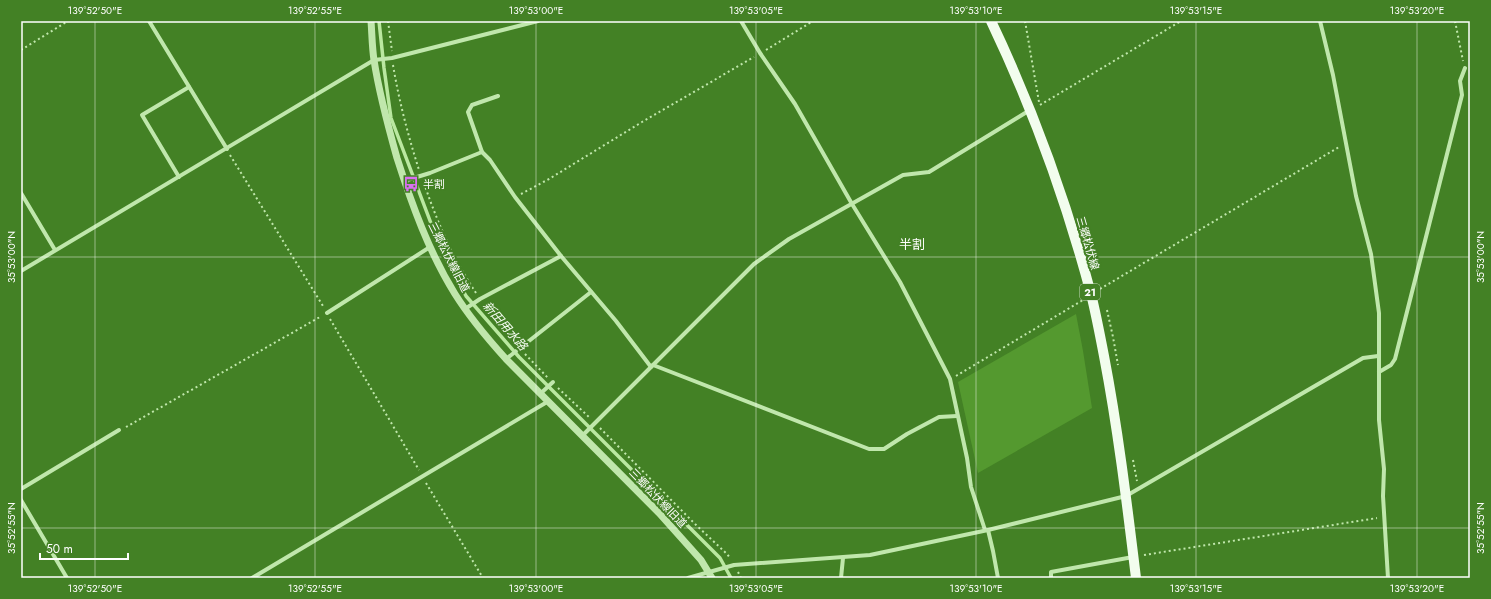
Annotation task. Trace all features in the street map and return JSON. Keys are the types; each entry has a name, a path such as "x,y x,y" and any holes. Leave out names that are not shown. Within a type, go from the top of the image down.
{"main road":[{"name":"三郷松伏線","path":"991,21 1030,110 1060,189 1091,295 1111,395 1136,578"}],"street":[{"path":"149,21 226,149"},
{"name":"三郷松伏線旧道","path":"371,21 384,111 407,180 419,223 445,277 468,307 483,333 542,392 547,402 585,434 713,573"},
{"path":"21,271 377,60 392,58 538,21"},
{"path":"741,21 760,53 795,104 852,204 900,282 950,380 967,458 971,487 993,551 998,578"},
{"path":"1320,21 1356,196 1370,254 1379,313 1379,420 1384,469 1384,517 1388,578"},
{"path":"1379,372 1391,365 1395,359 1462,95 1460,81 1465,68"},
{"path":"179,177 142,115 189,87"},
{"path":"498,96 472,105 468,112 482,152 490,160 515,197 561,256 652,366 869,449 884,449 907,434 939,417 957,416"},
{"path":"585,434 754,264 789,239 903,175 930,172 1030,110"},
{"path":"407,180 482,152"},
{"path":"21,193 55,250"},
{"path":"327,313 430,247"},
{"path":"468,307 480,299 561,256"},
{"path":"508,357 591,292"},
{"path":"688,578 713,573 734,565 870,555 986,530 1126,496 1363,358 1378,356"},
{"path":"542,392 553,382"},
{"path":"252,578 547,402"},
{"path":"21,489 119,430"},
{"path":"21,500 67,578"},
{"path":"1051,578 1051,572 1133,556"},
{"path":"841,578 843,558"}],"path":[{"path":"21,50 68,21"},
{"path":"388,21 392,58 399,99 408,136 435,216 461,270 498,325 519,348 596,423 695,524 727,554 741,578"},
{"path":"515,197 549,179 813,21"},
{"path":"1025,21 1040,105"},
{"path":"1030,110 1182,21"},
{"path":"1454,21 1465,68"},
{"path":"950,380 1346,143"},
{"path":"119,430 327,313"},
{"path":"423,477 483,578"},
{"path":"1133,556 1384,517"}],"green space":[{"path":"1076,314 1092,408 978,473 958,382"}],"waterway":[{"name":"新田用水路","path":"379,21 391,118 440,247 466,296 519,357 720,558 731,578"}],"place":[{"name":"半割","path":"411,184"}],"district":[{"name":"半割","path":"912,244"}]}
